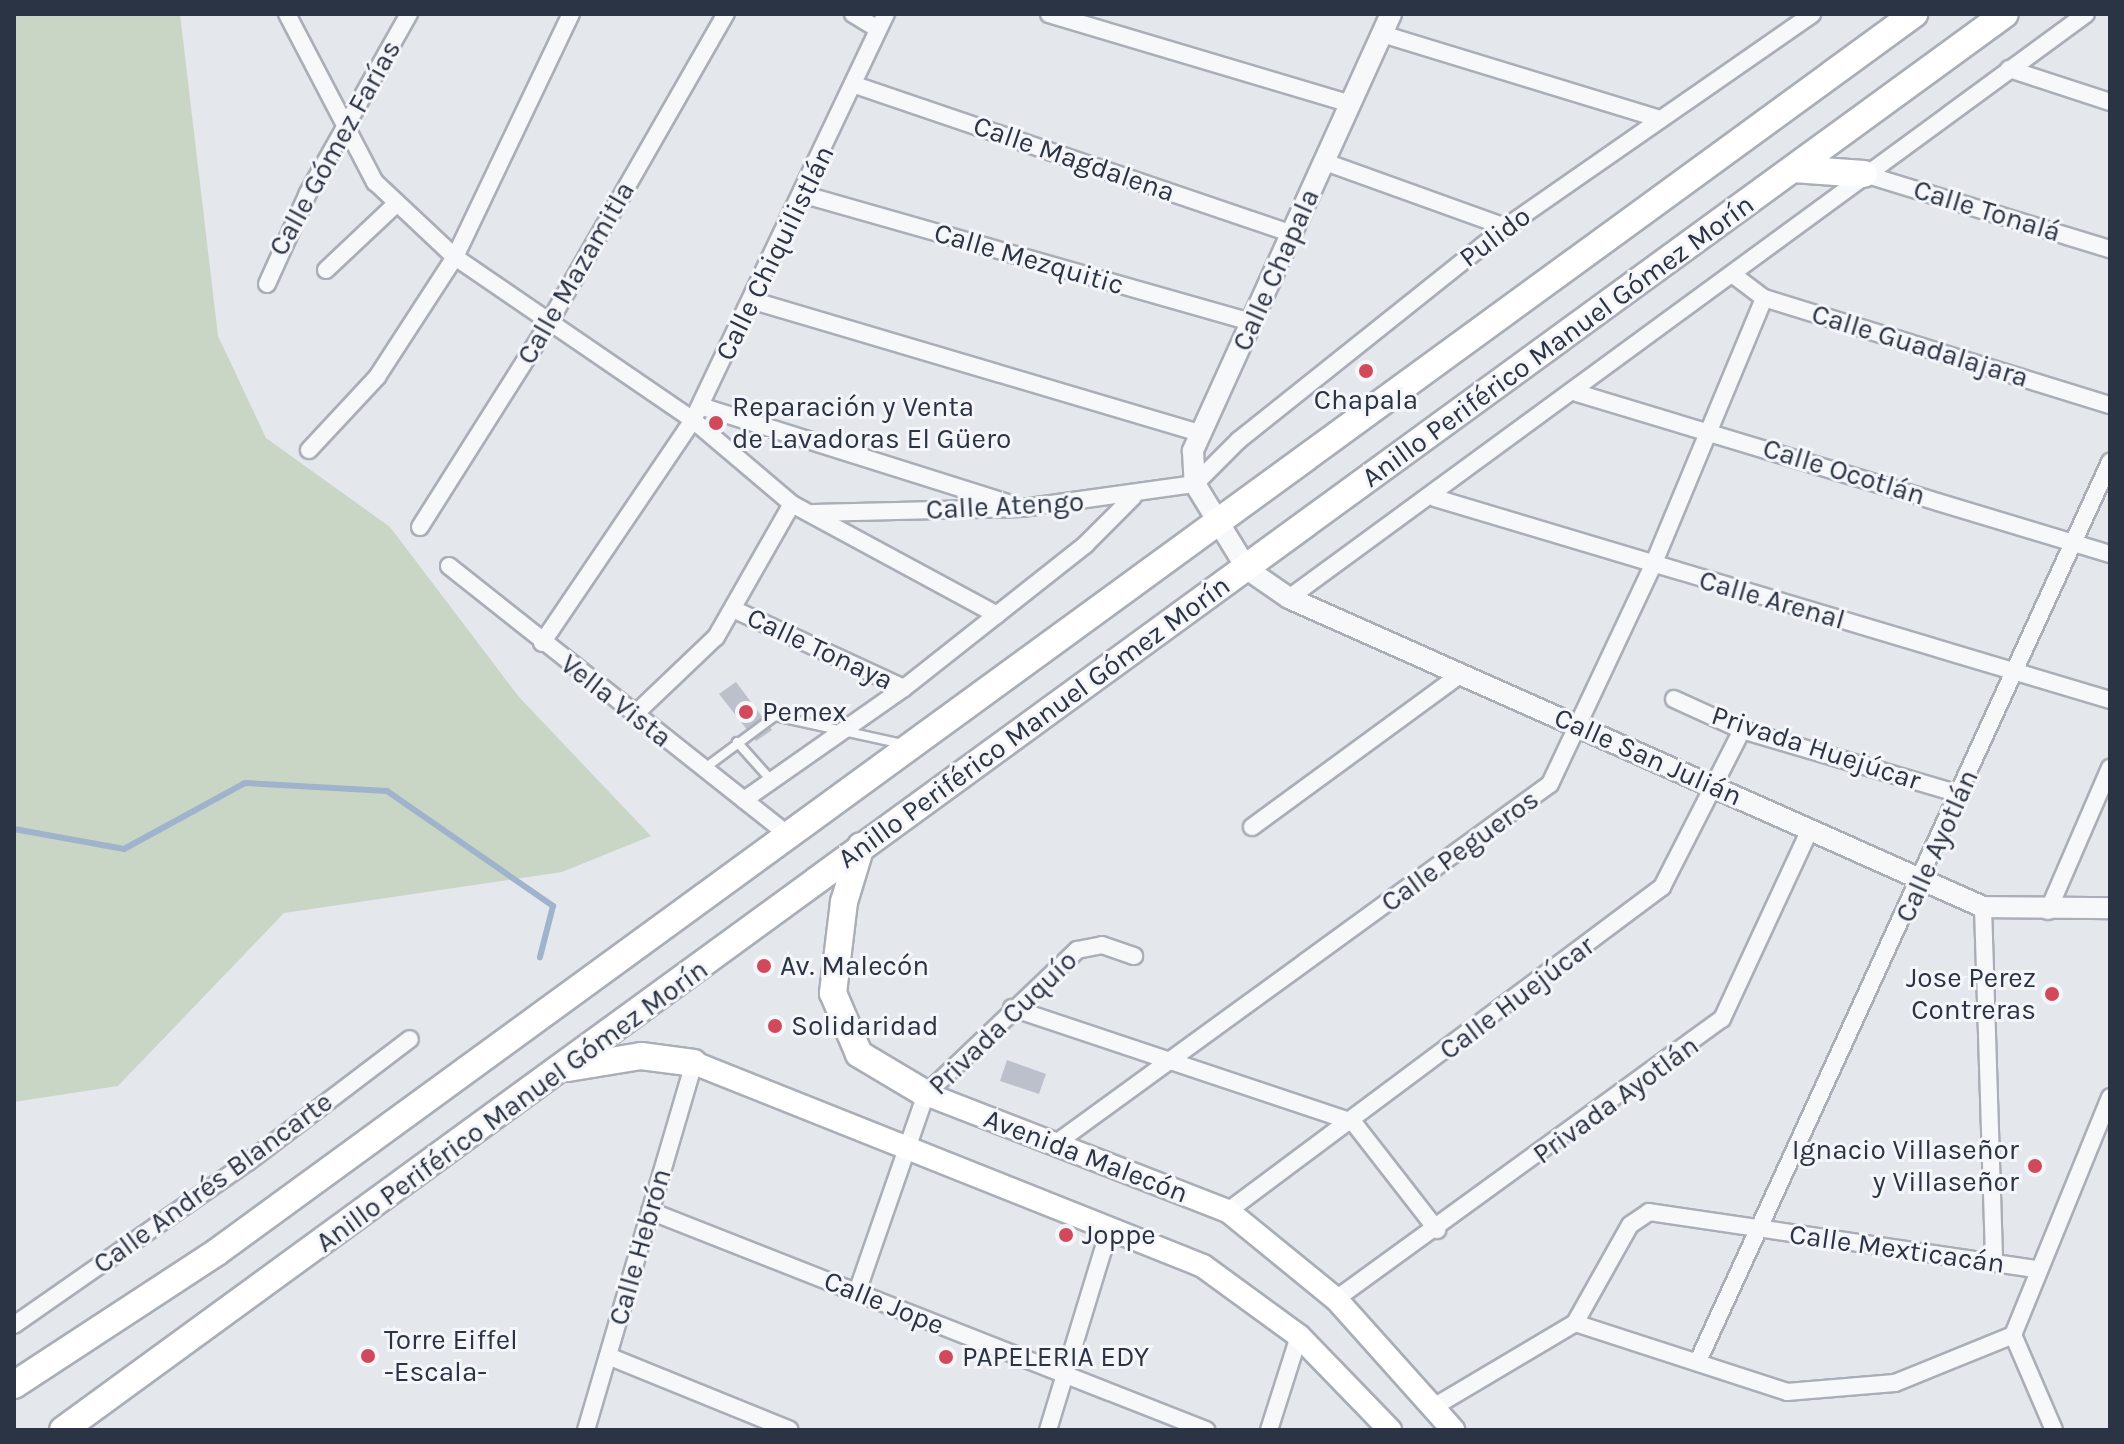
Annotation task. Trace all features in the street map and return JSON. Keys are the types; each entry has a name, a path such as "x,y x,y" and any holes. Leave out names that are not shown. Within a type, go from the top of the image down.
{"highway":[{"name":"Anillo Periférico Manuel Gómez Morín","path":"14,1385 217,1252 785,832 1219,526 1914,14"},
{"name":"Anillo Periférico Manuel Gómez Morín","path":"63,1430 565,1068 861,846 1247,569 2005,14"},
{"path":"1793,169 1864,174"},
{"name":"Avenida Malecón","path":"861,846 844,902 833,993 859,1054 926,1094"},
{"path":"565,1068 641,1056 694,1063"}],"main road":[{"path":"694,1063 903,1150 1203,1266 1299,1336 1390,1430"},
{"name":"Avenida Malecón","path":"926,1094 1228,1211 1336,1299 1453,1430"}],"street":[{"path":"287,14 348,133 396,204 455,257 547,326 697,413 792,504 997,615"},
{"name":"Calle Gómez Farías","path":"267,284 308,193 348,133 409,14"},
{"path":"309,450 377,377 455,257 571,14"},
{"name":"Calle Mazamitla","path":"420,527 547,326 726,14"},
{"path":"853,14 882,22"},
{"path":"1049,14 1351,104"},
{"name":"Calle Chapala","path":"1195,484 1200,433 1254,323 1391,14"},
{"path":"1289,598 1435,498 1736,277 1864,174 2086,14"},
{"name":"Pulido","path":"1195,484 1239,440 1506,227 1806,15"},
{"name":"Calle Chiquilistlán","path":"542,643 697,413 805,195 882,22"},
{"path":"1382,34 1660,119"},
{"path":"2009,69 2110,102"},
{"name":"Calle Magdalena","path":"855,85 1293,234"},
{"path":"1325,162 1506,227"},
{"name":"Calle Tonalá","path":"1864,174 2110,249"},
{"name":"Calle Mezquitic","path":"805,195 1254,323"},
{"path":"326,270 396,204"},
{"name":"Calle Guadalajara","path":"1736,277 1764,298 2110,405"},
{"name":"Calle Pegueros","path":"1055,1144 1536,798 1562,767 1653,565 1764,298"},
{"path":"754,301 1200,433"},
{"name":"Calle Ocotlán","path":"1577,393 1708,430 2110,554"},
{"path":"697,413 1022,508"},
{"name":"Calle Ayotlán","path":"1699,1359 1922,879 2110,462"},
{"path":"1195,484 1219,526"},
{"name":"Calle Atengo","path":"813,513 1022,508 1133,497 1195,484"},
{"path":"744,800 840,729 904,688 997,615 1133,497"},
{"name":"Calle Arenal","path":"1435,498 2110,700"},
{"path":"634,715 735,610 792,504"},
{"name":"Calle San Julián","path":"1219,526 1247,569 1289,598 1983,907 2048,911 2110,908"},
{"name":"Vella Vista","path":"449,566 542,643 785,832"},
{"name":"Calle Tonaya","path":"735,610 904,688"},
{"path":"1252,827 1461,674"},
{"name":"Privada Huejúcar","path":"1674,699 1742,730 1960,794"},
{"name":"Calle Huejúcar","path":"1228,1211 1353,1122 1662,887 1717,787 1742,730"},
{"path":"2048,911 2110,768"},
{"name":"Privada Ayotlán","path":"1336,1299 1437,1230 1722,1019 1810,829"},
{"path":"1983,907 1994,1261"},
{"name":"Privada Cuquío","path":"857,1292 903,1150 926,1094 1012,1008 1089,944 1134,956"},
{"path":"1012,1008 1353,1122 1437,1230"},
{"name":"Calle Andrés Blancarte","path":"14,1325 248,1162 410,1039"},
{"name":"Calle Hebrón","path":"586,1430 694,1063"},
{"path":"2054,1430 2013,1335 2036,1269 2110,1097"},
{"name":"Calle Jope","path":"650,1211 1206,1430"},
{"name":"Calle Mexticacán","path":"1575,1323 1638,1215 2036,1269"},
{"path":"1048,1430 1109,1230"},
{"path":"1432,1408 1575,1323 1699,1359 1761,1387 1833,1391 1895,1383 2013,1335"},
{"path":"1269,1430 1299,1336"},
{"path":"608,1356 790,1430"}],"lane":[{"path":"704,769 775,716 909,745"},
{"path":"737,742 772,781"}],"green space":[{"path":"14,14 180,14 218,336 266,438 390,527 519,697 651,836 562,872 284,913 118,1086 14,1102"}],"building":[{"name":"Pemex","path":"736,682 772,730 756,741 719,694"},
{"path":"1007,1060 1046,1074 1039,1094 1000,1081"}],"waterway":[{"path":"14,829 124,849 245,783 387,791 553,906 540,957"}],"place":[{"name":"Chapala","path":"1366,371"},
{"name":"Reparación y Venta de Lavadoras El Güero","path":"716,423"},
{"name":"Pemex","path":"746,712"},
{"name":"Av. Malecón","path":"764,966"},
{"name":"Jose Perez Contreras","path":"2052,994"},
{"name":"Solidaridad","path":"775,1026"},
{"name":"Ignacio Villaseñor y Villaseñor","path":"2035,1166"},
{"name":"Joppe","path":"1066,1235"},
{"name":"Torre Eiffel -Escala-","path":"368,1356"},
{"name":"PAPELERIA EDY","path":"946,1357"}]}
